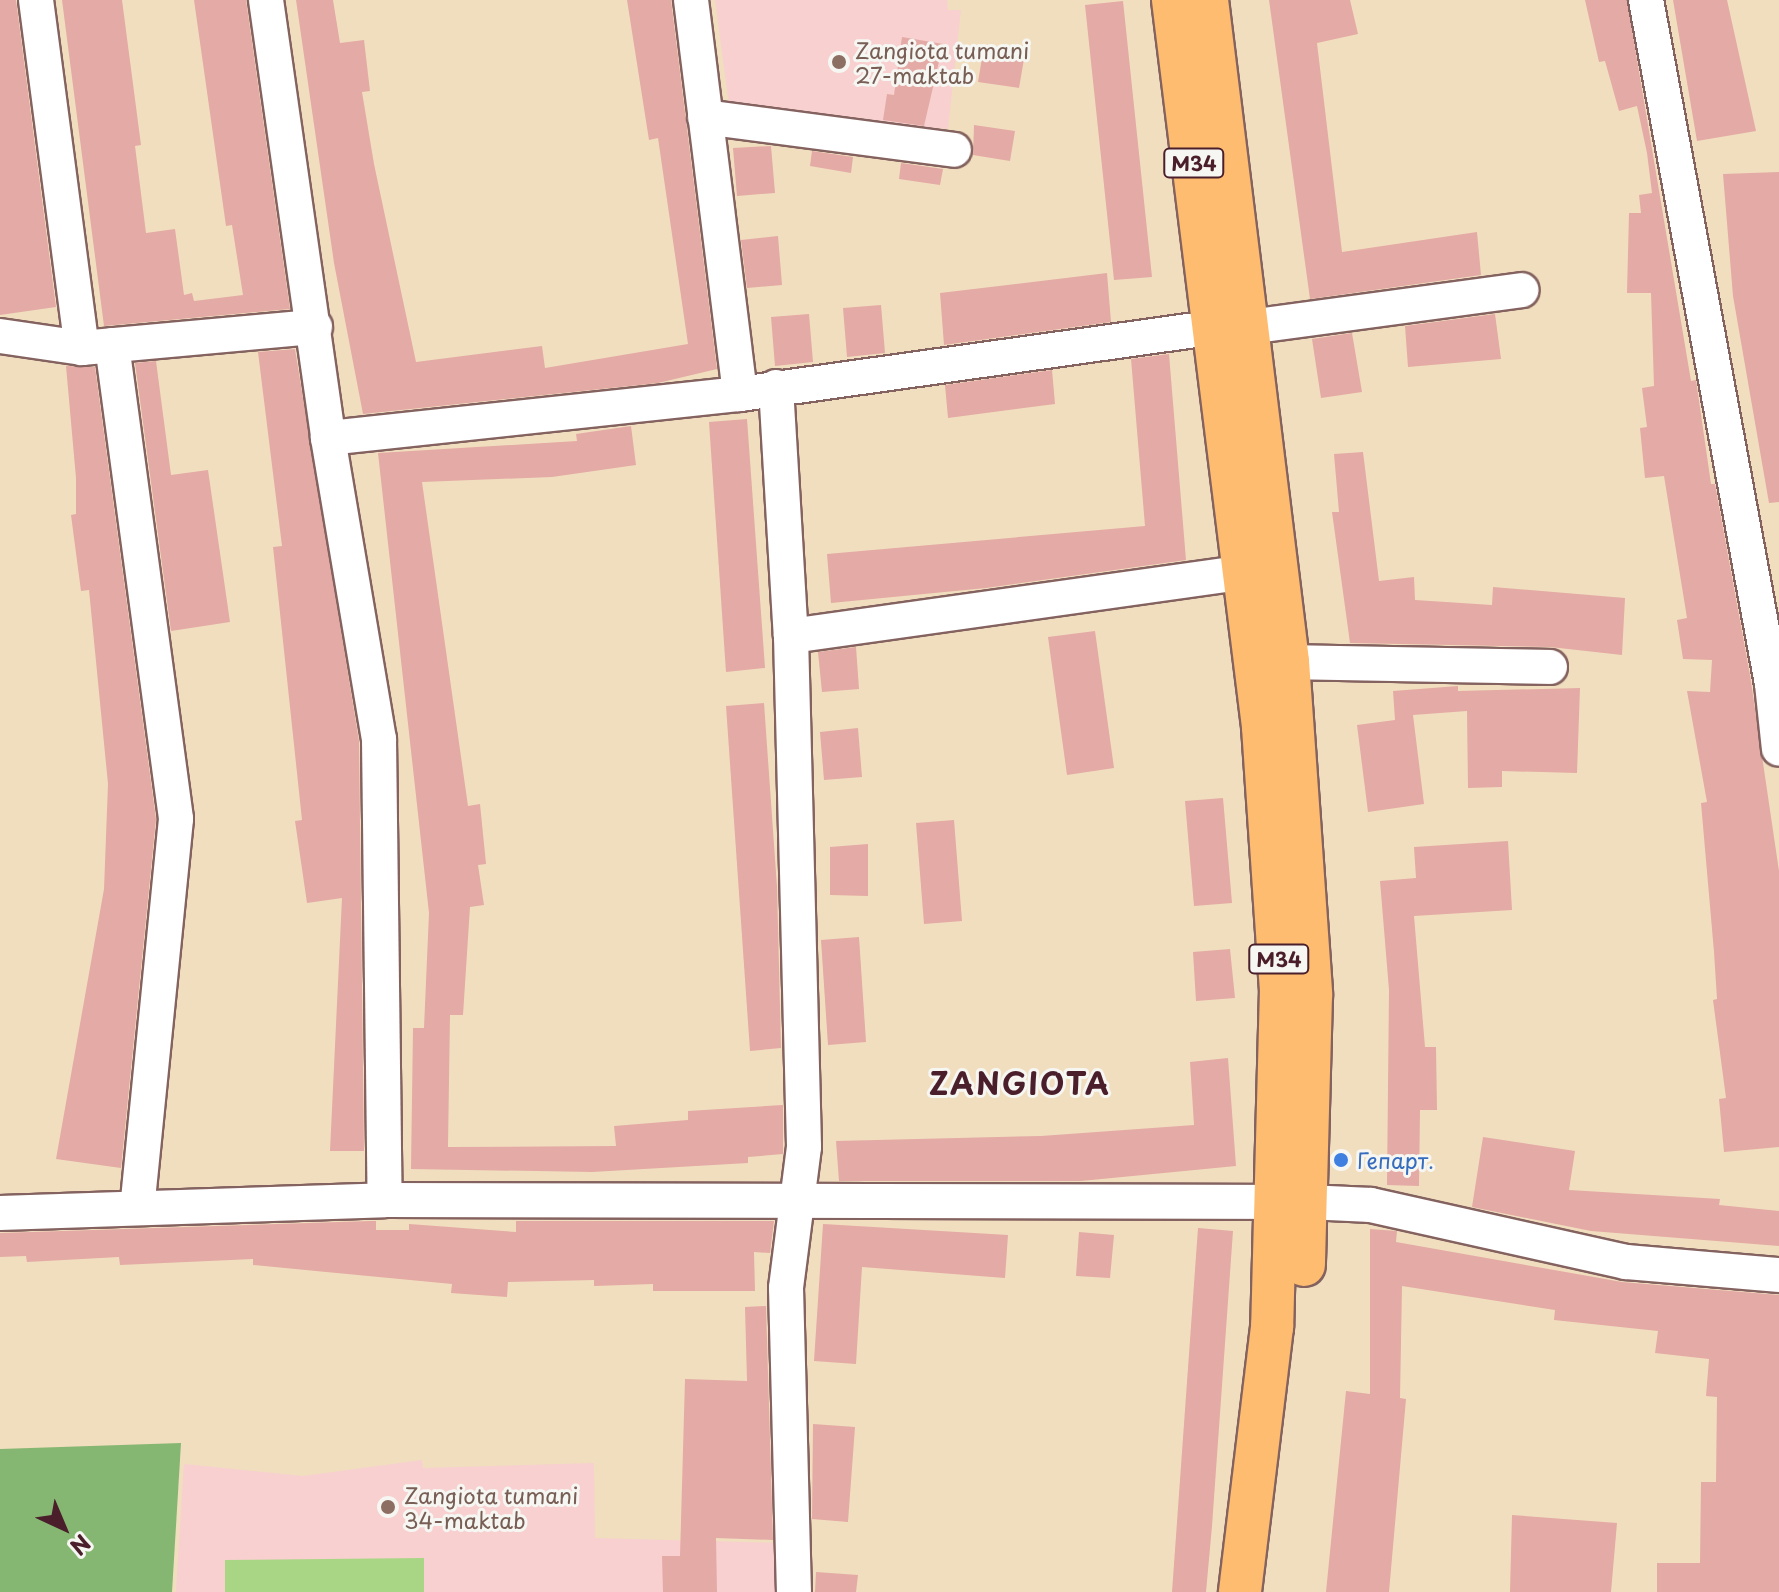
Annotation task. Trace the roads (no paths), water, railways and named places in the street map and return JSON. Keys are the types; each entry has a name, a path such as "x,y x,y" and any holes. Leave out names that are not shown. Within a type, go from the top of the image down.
{"main road":[{"name":"M34","path":"1173,0 1288,662 1311,995 1292,1202 1272,1327 1240,1592"},
{"name":"M34","path":"1207,0 1232,327 1245,572 1277,916 1301,1322 1268,1592"}],"street":[{"path":"36,0 176,819 137,1208"},
{"path":"266,0 315,327 328,438 379,739 385,1200"},
{"path":"691,0 740,394"},
{"path":"1646,0 1775,683 1779,749"},
{"path":"705,117 954,150"},
{"path":"328,438 740,394 1521,290"},
{"path":"0,336 97,347 315,327"},
{"path":"776,387 791,636 804,1147 786,1288 794,1592"},
{"path":"791,636 1245,572"},
{"path":"1288,662 1550,667"},
{"path":"0,1213 385,1200 800,1197 1292,1202 1371,1205 1626,1262 1779,1275"}],"place":[{"name":"Zangiota tumani 27-maktab","path":"839,62"},
{"name":"Гепарт.","path":"1341,1160"},
{"name":"Zangiota tumani 34-maktab","path":"388,1507"}],"district":[{"name":"ZANGIOTA","path":"1020,1083"}]}
